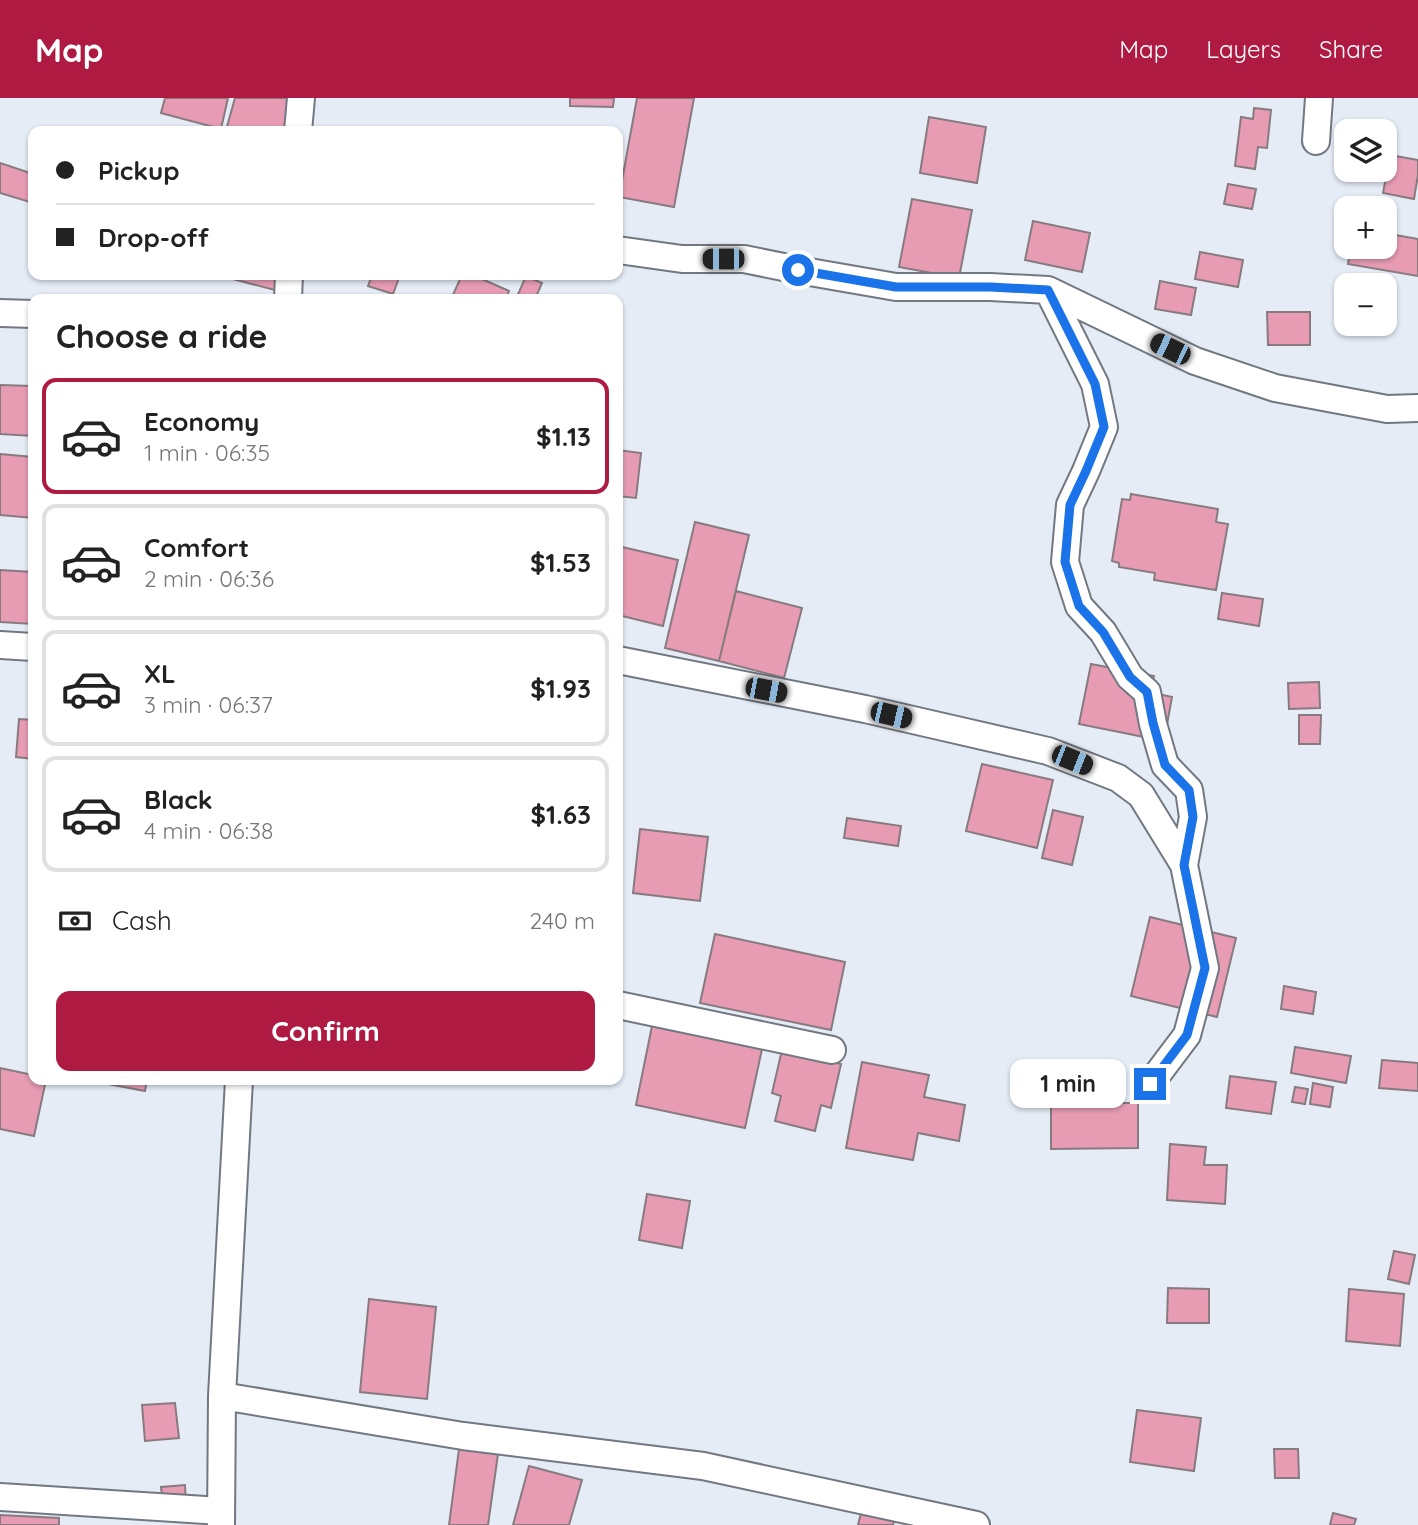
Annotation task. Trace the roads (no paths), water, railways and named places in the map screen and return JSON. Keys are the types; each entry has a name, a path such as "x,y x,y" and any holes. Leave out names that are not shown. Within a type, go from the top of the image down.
{"street":[{"path":"298,126 300,98"},
{"path":"1316,141 1319,98"},
{"path":"623,251 682,259 744,259 896,287 1048,290 1195,361 1275,388 1387,409 1418,408"},
{"path":"1048,290 1095,384 1104,427 1070,505 1065,562 1079,606 1103,632 1130,677 1147,692 1165,765 1189,790 1193,817 1184,865"},
{"path":"0,313 28,314"},
{"path":"0,645 28,647"},
{"path":"623,661 865,709 1048,751 1118,778 1141,795 1184,865 1205,968 1187,1035 1150,1084"},
{"path":"623,1005 832,1051"},
{"path":"0,1497 221,1518 222,1396 239,1085"},
{"path":"222,1396 463,1436 703,1465 976,1525"}]}
